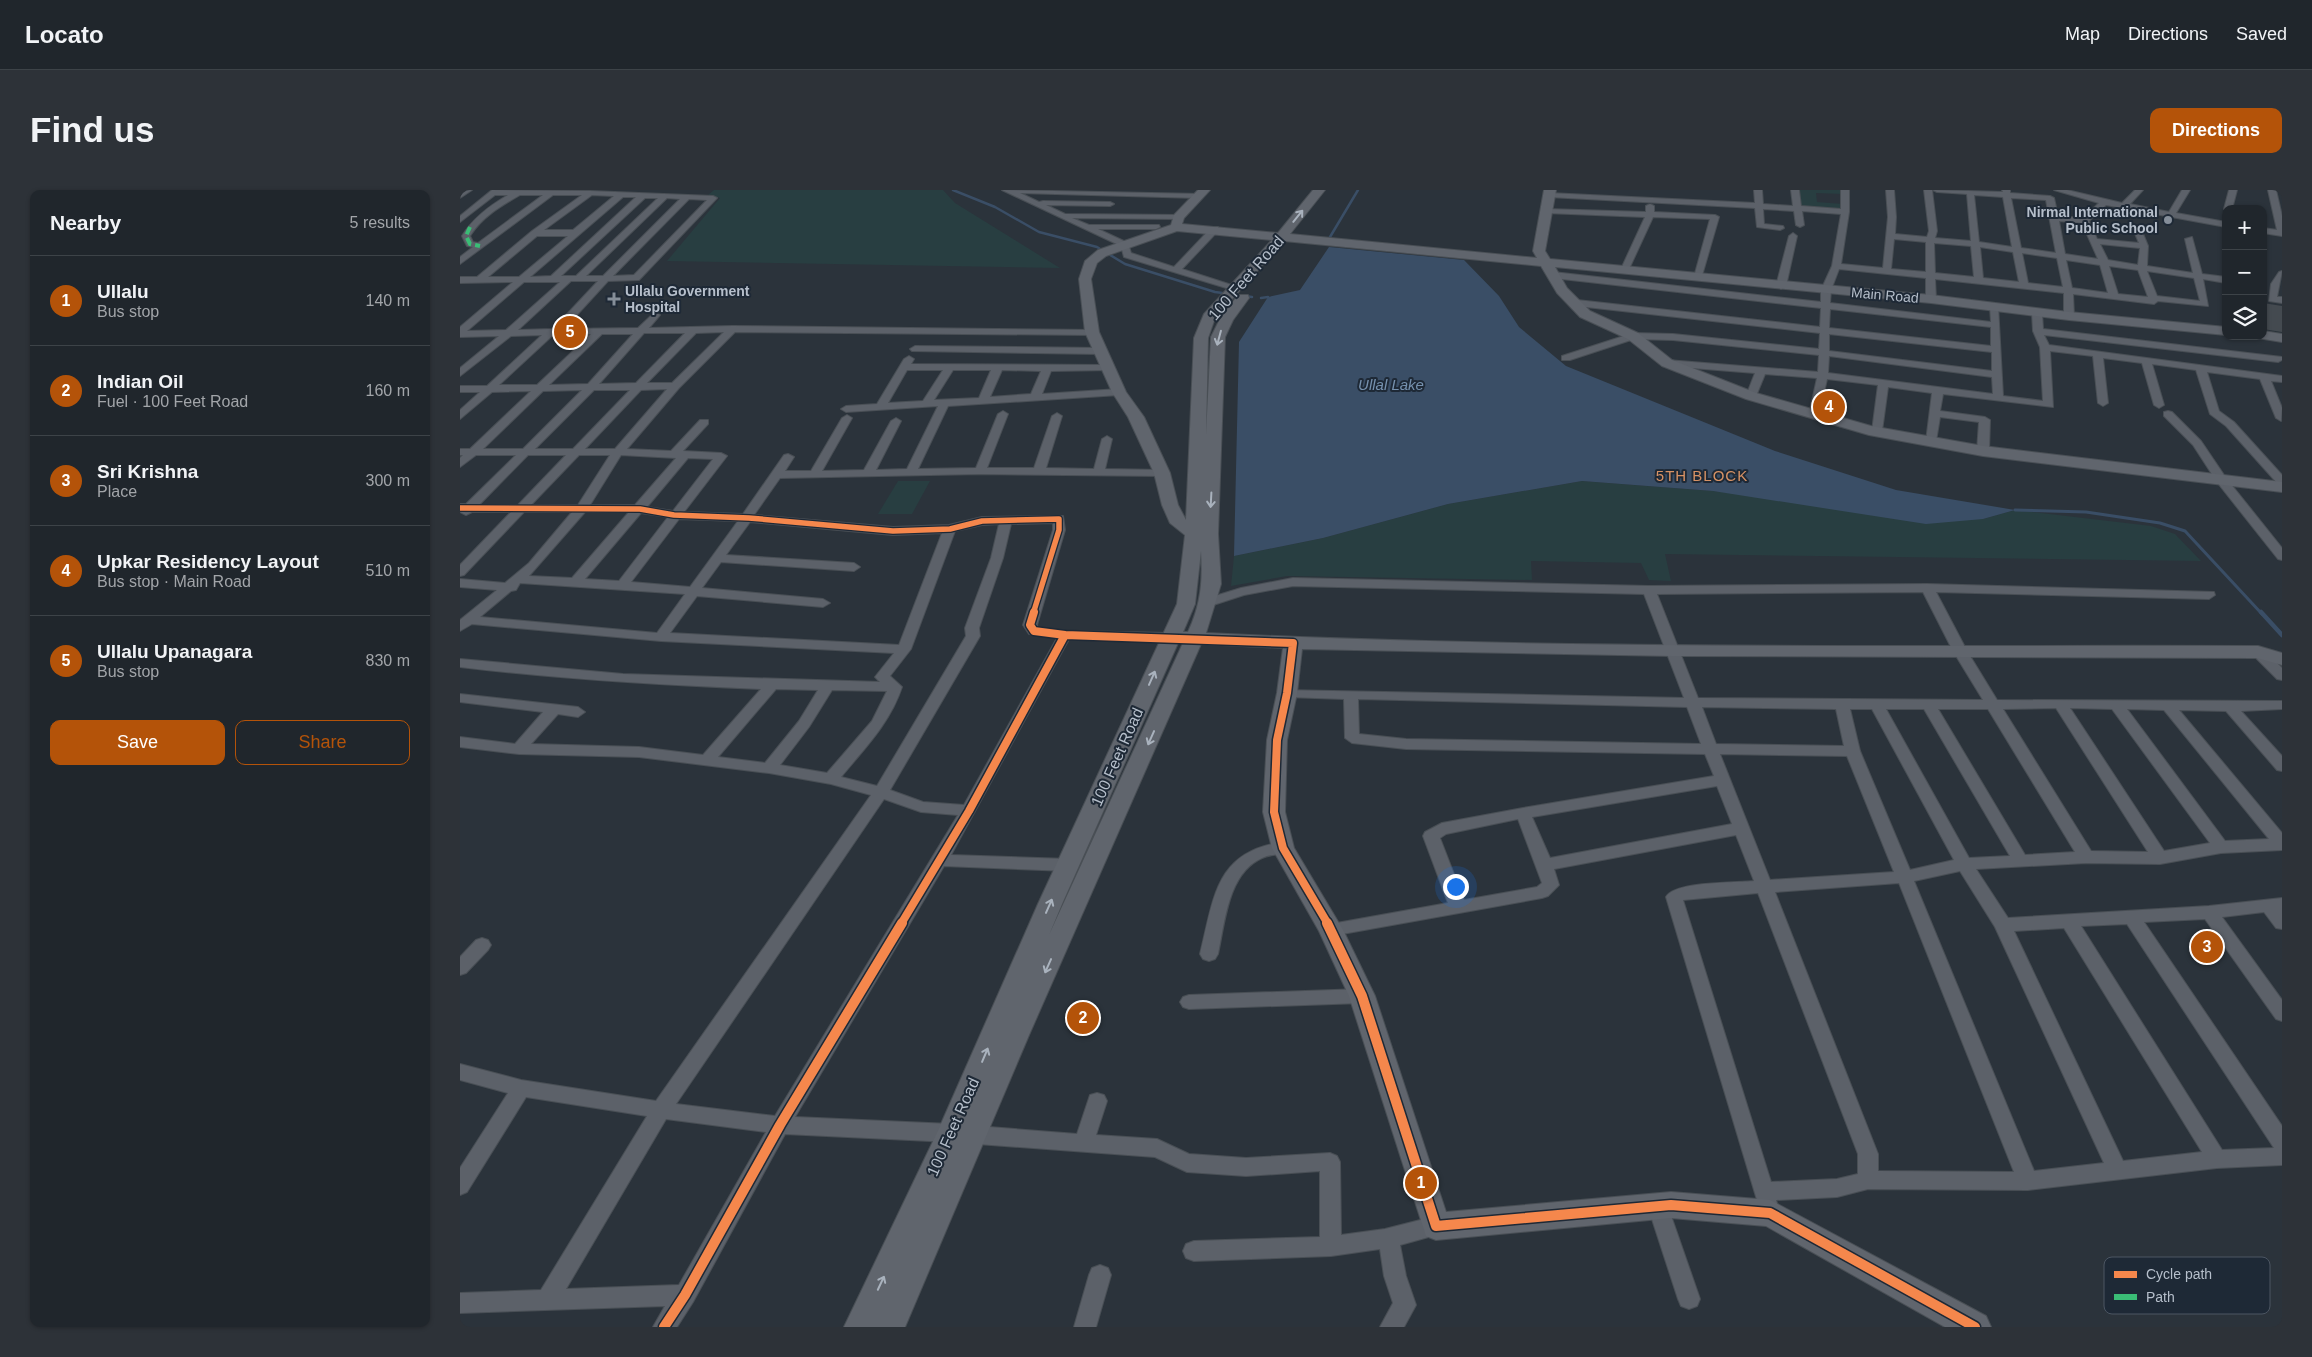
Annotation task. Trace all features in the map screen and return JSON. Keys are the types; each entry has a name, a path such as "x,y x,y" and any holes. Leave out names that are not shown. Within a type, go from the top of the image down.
{"street":[{"path":"460,196 468,190"},
{"name":"100 Feet Road","path":"1288,236 1319,190"},
{"name":"100 Feet Road","path":"860,1327 961,1135 1183,638 1186,604 1201,533 1218,337 1238,293 1332,190"},
{"path":"1679,190 1680,201"},
{"path":"1758,190 1760,225 1765,228 1780,228"},
{"path":"1795,190 1800,225"},
{"path":"1814,415 1823,375 1827,307 1826,290 1836,266 1845,212 1845,190"},
{"path":"1887,270 1890,236 1890,190"},
{"path":"1928,190 1933,231 1930,239 1931,299"},
{"path":"1937,190 2007,193 2050,198 2068,291 2069,316"},
{"path":"2058,190 2104,202 2222,223"},
{"path":"2084,197 2091,190"},
{"path":"2124,206 2139,190"},
{"path":"2171,215 2186,190"},
{"path":"2229,205 2234,190"},
{"path":"2267,231 2282,233 2272,190"},
{"path":"460,220 495,191 590,192 687,197 701,194 713,198 671,237 636,278 460,280"},
{"path":"1007,191 1126,245"},
{"path":"1007,191 1187,207"},
{"path":"1970,191 1979,281"},
{"path":"480,246 470,244 466,236 470,228 495,207 519,192"},
{"path":"460,261 552,192"},
{"path":"460,290 590,192"},
{"path":"1845,212 1718,200 1651,200 1641,194 1550,192 1538,251 1562,290 1577,303 1585,314 1614,329 1633,336 1667,363 1751,396 1877,431 1983,451 2282,488"},
{"path":"2007,193 2024,285"},
{"path":"460,333 620,194"},
{"path":"553,279 643,195"},
{"path":"460,373 510,333 622,237 665,196"},
{"path":"460,416 554,332 687,197"},
{"path":"1625,270 1650,214 1651,200"},
{"path":"2085,221 2104,202"},
{"path":"1034,203 1121,205"},
{"path":"1062,215 1187,207"},
{"path":"1088,227 1187,207"},
{"path":"1187,207 1126,245 1102,253 1091,261 1085,279 1092,332 1107,368 1119,392 1136,417 1162,473 1170,504 1179,523 1201,533"},
{"name":"Main Road","path":"1187,207 1215,229 1545,260 1781,286 1931,299 2037,313 2222,331"},
{"path":"2137,217 2143,209"},
{"path":"1546,211 1715,217 1698,277"},
{"path":"2053,218 2085,221"},
{"path":"2085,221 2104,262 2114,297"},
{"path":"2210,222 2209,226 2222,234"},
{"path":"1175,271 1215,229"},
{"path":"1836,266 2024,285 2154,301 2142,269 2144,246 2138,231"},
{"path":"535,233 599,237 657,237"},
{"path":"1781,286 1792,236"},
{"path":"1890,236 1976,244 2222,279"},
{"path":"2152,298 2205,304 2189,239"},
{"path":"2094,241 2144,246"},
{"path":"1126,245 1127,255 1238,293"},
{"path":"2282,274 2272,299 2282,300"},
{"path":"1553,275 1996,325"},
{"path":"1577,303 1997,350"},
{"path":"1995,307 1998,398"},
{"path":"1667,363 1823,375 2049,405 2045,347 2038,331 2037,313"},
{"path":"460,518 465,508 591,387 656,316"},
{"path":"460,333 732,329 1092,332"},
{"path":"464,623 533,566 582,508 618,452 675,386 732,329"},
{"path":"460,572 524,508 636,386 693,330"},
{"path":"460,464 600,331"},
{"path":"2038,331 2278,359"},
{"path":"881,406 926,332"},
{"path":"1566,358 1633,336 1673,337 1825,353 1998,375"},
{"path":"2267,336 2282,338"},
{"path":"2045,347 2282,379"},
{"path":"915,349 1100,351"},
{"path":"2098,354 2103,403"},
{"path":"2146,360 2159,405"},
{"path":"904,367 1107,368"},
{"path":"927,403 950,367"},
{"path":"984,400 998,367"},
{"path":"1035,397 1047,368"},
{"path":"1751,396 1762,369"},
{"path":"2201,369 2214,412 2230,424 2282,482"},
{"path":"2264,377 2281,418"},
{"path":"1877,431 1883,383"},
{"path":"460,389 675,386"},
{"path":"1931,441 1938,389"},
{"path":"815,473 847,413 881,406 1119,392"},
{"path":"910,472 945,402"},
{"path":"1935,413 1985,420 1983,451"},
{"path":"980,470 1003,414"},
{"path":"2168,414 2197,443 2221,480 2282,556"},
{"path":"1039,471 1057,416"},
{"path":"869,472 896,421"},
{"path":"576,582 640,509 704,422"},
{"path":"1098,472 1108,438"},
{"path":"460,452 618,452 721,456 622,585"},
{"path":"661,636 717,558 749,518 788,457"},
{"path":"777,475 980,470 1162,473"},
{"path":"465,508 640,509 674,515 749,518 893,531 950,529 964,524 1059,518 1059,530 1030,625 1034,631 1065,635 1673,650 2258,652 2282,659"},
{"path":"548,1299 661,1110 881,792 973,636 972,628 997,558 1006,520"},
{"path":"895,687 882,677 904,649 950,529"},
{"name":"100 Feet Road","path":"888,1327 961,1135 1068,865 1183,638 1207,603 1212,584 1201,533"},
{"path":"717,558 854,567"},
{"path":"460,583 576,582 823,603"},
{"path":"1207,603 1241,592 1293,582 1650,590 1927,588 2209,596"},
{"path":"1927,588 1960,651 2086,857"},
{"path":"1650,590 1868,1154 1868,1180"},
{"path":"464,623 904,649"},
{"path":"664,1327 685,1295 780,1125 969,811 1065,635"},
{"path":"1293,642 1287,693 1276,740 1274,812 1284,848 1331,930 1362,996 1436,1226"},
{"path":"2258,652 2282,676"},
{"path":"460,663 528,672 717,684 895,687"},
{"path":"707,760 772,684"},
{"path":"769,768 804,724 828,686"},
{"path":"831,779 886,711 895,687"},
{"path":"1287,693 1842,706 2060,704 2231,708 2282,705"},
{"path":"1351,694 1352,738 1406,744 1853,751"},
{"path":"460,698 578,712"},
{"path":"2060,704 2160,858"},
{"path":"1842,706 1853,751 2028,1181"},
{"path":"1877,706 1964,864 2003,925 2118,1172"},
{"path":"1929,706 2021,861"},
{"path":"2117,706 2222,847"},
{"path":"2168,706 2282,844"},
{"path":"2231,708 2282,766"},
{"path":"519,749 554,709"},
{"path":"460,742 519,749 639,752 769,768 831,779 881,792 920,807 969,811"},
{"path":"1458,907 1431,836 1442,829 1523,813 1723,780"},
{"path":"1331,930 1542,892 1551,885 1545,865 1523,813"},
{"path":"1545,865 1742,828"},
{"path":"1975,1327 1767,1202 1674,897 1685,892 1905,876 1964,864 2086,857 2160,858 2222,847 2282,844"},
{"path":"1208,954 1227,883 1240,866 1256,853 1284,848"},
{"path":"940,860 1068,865"},
{"path":"2003,925 2208,912 2276,905 2282,924"},
{"path":"2208,912 2282,1014"},
{"path":"2131,916 2282,1143"},
{"path":"2069,921 2217,1159"},
{"path":"460,968 482,945"},
{"path":"1189,1002 1362,996"},
{"path":"460,1072 522,1088 661,1110 780,1125 1157,1148 1187,1164 1246,1167 1330,1162 1331,1246"},
{"path":"460,1186 522,1088"},
{"path":"1083,1144 1097,1101"},
{"path":"1194,1251 1331,1246 1385,1239 1436,1226 1671,1205 1767,1202 1868,1180 2028,1181 2217,1159 2282,1156"},
{"path":"1658,1207 1689,1299"},
{"path":"1385,1239 1392,1251 1395,1276 1405,1306 1391,1327"},
{"path":"1085,1327 1100,1275"},
{"path":"460,1303 685,1295"}],"green space":[{"path":"714,190 943,190 955,203 1060,268 667,261 720,198 708,195"},
{"path":"1798,190 1842,190 1842,194 1816,193 1817,202 1843,204 1844,211 1798,208"},
{"path":"898,481 930,481 912,514 878,514"},
{"path":"1582,481 1713,491 1983,519 2015,510 2151,526 2175,534 2201,561 1665,554 1671,581 1649,580 1641,563 1531,561 1532,580 1287,576 1231,586 1234,556 1323,538 1448,504"}],"water":[{"name":"Ullal Lake","path":"1329,247 1464,260 1499,296 1519,327 1566,366 1775,451 1896,490 2015,510 1983,519 1926,524 1713,491 1582,481 1448,504 1323,538 1234,556 1239,342 1268,297 1300,290"}],"building":[{"path":"2267,304 2282,306 2282,332 2267,330"},
{"path":"2194,941 2212,941 2221,953 2202,954"}],"waterway":[{"path":"953,190 995,207 1039,232 1097,247 1125,264 1215,292 1252,297"},
{"path":"1330,237 1358,190"},
{"path":"1261,298 1268,297"},
{"path":"2015,510 2086,512 2160,523 2185,531 2262,614"},
{"path":"2261,612 2282,635"}],"marked path":[{"path":"470,227 466,236 470,244 480,246"}],"cycle path":[{"path":"460,508 640,509 674,515 749,518 893,531 950,529 982,521 1059,519 1059,530 1030,625 1034,631 1065,635 969,811 780,1125 685,1295 664,1327"},
{"path":"1065,635 1293,643 1287,693 1277,740 1274,812 1283,848 1331,930 1362,996 1436,1226 1671,1205 1770,1213 1975,1327"}],"place":[{"name":"Nirmal International Public School","path":"2168,220"},
{"name":"Ullalu Government Hospital","path":"614,299"},
{"name":"Ullalu Upanagara","path":"570,332"},
{"name":"Upkar Residency Layout","path":"1829,407"},
{"name":"Sri Krishna","path":"2207,947"},
{"name":"Indian Oil","path":"1083,1018"},
{"name":"Ullalu","path":"1421,1183"}],"district":[{"name":"5TH BLOCK","path":"1702,475"}]}
